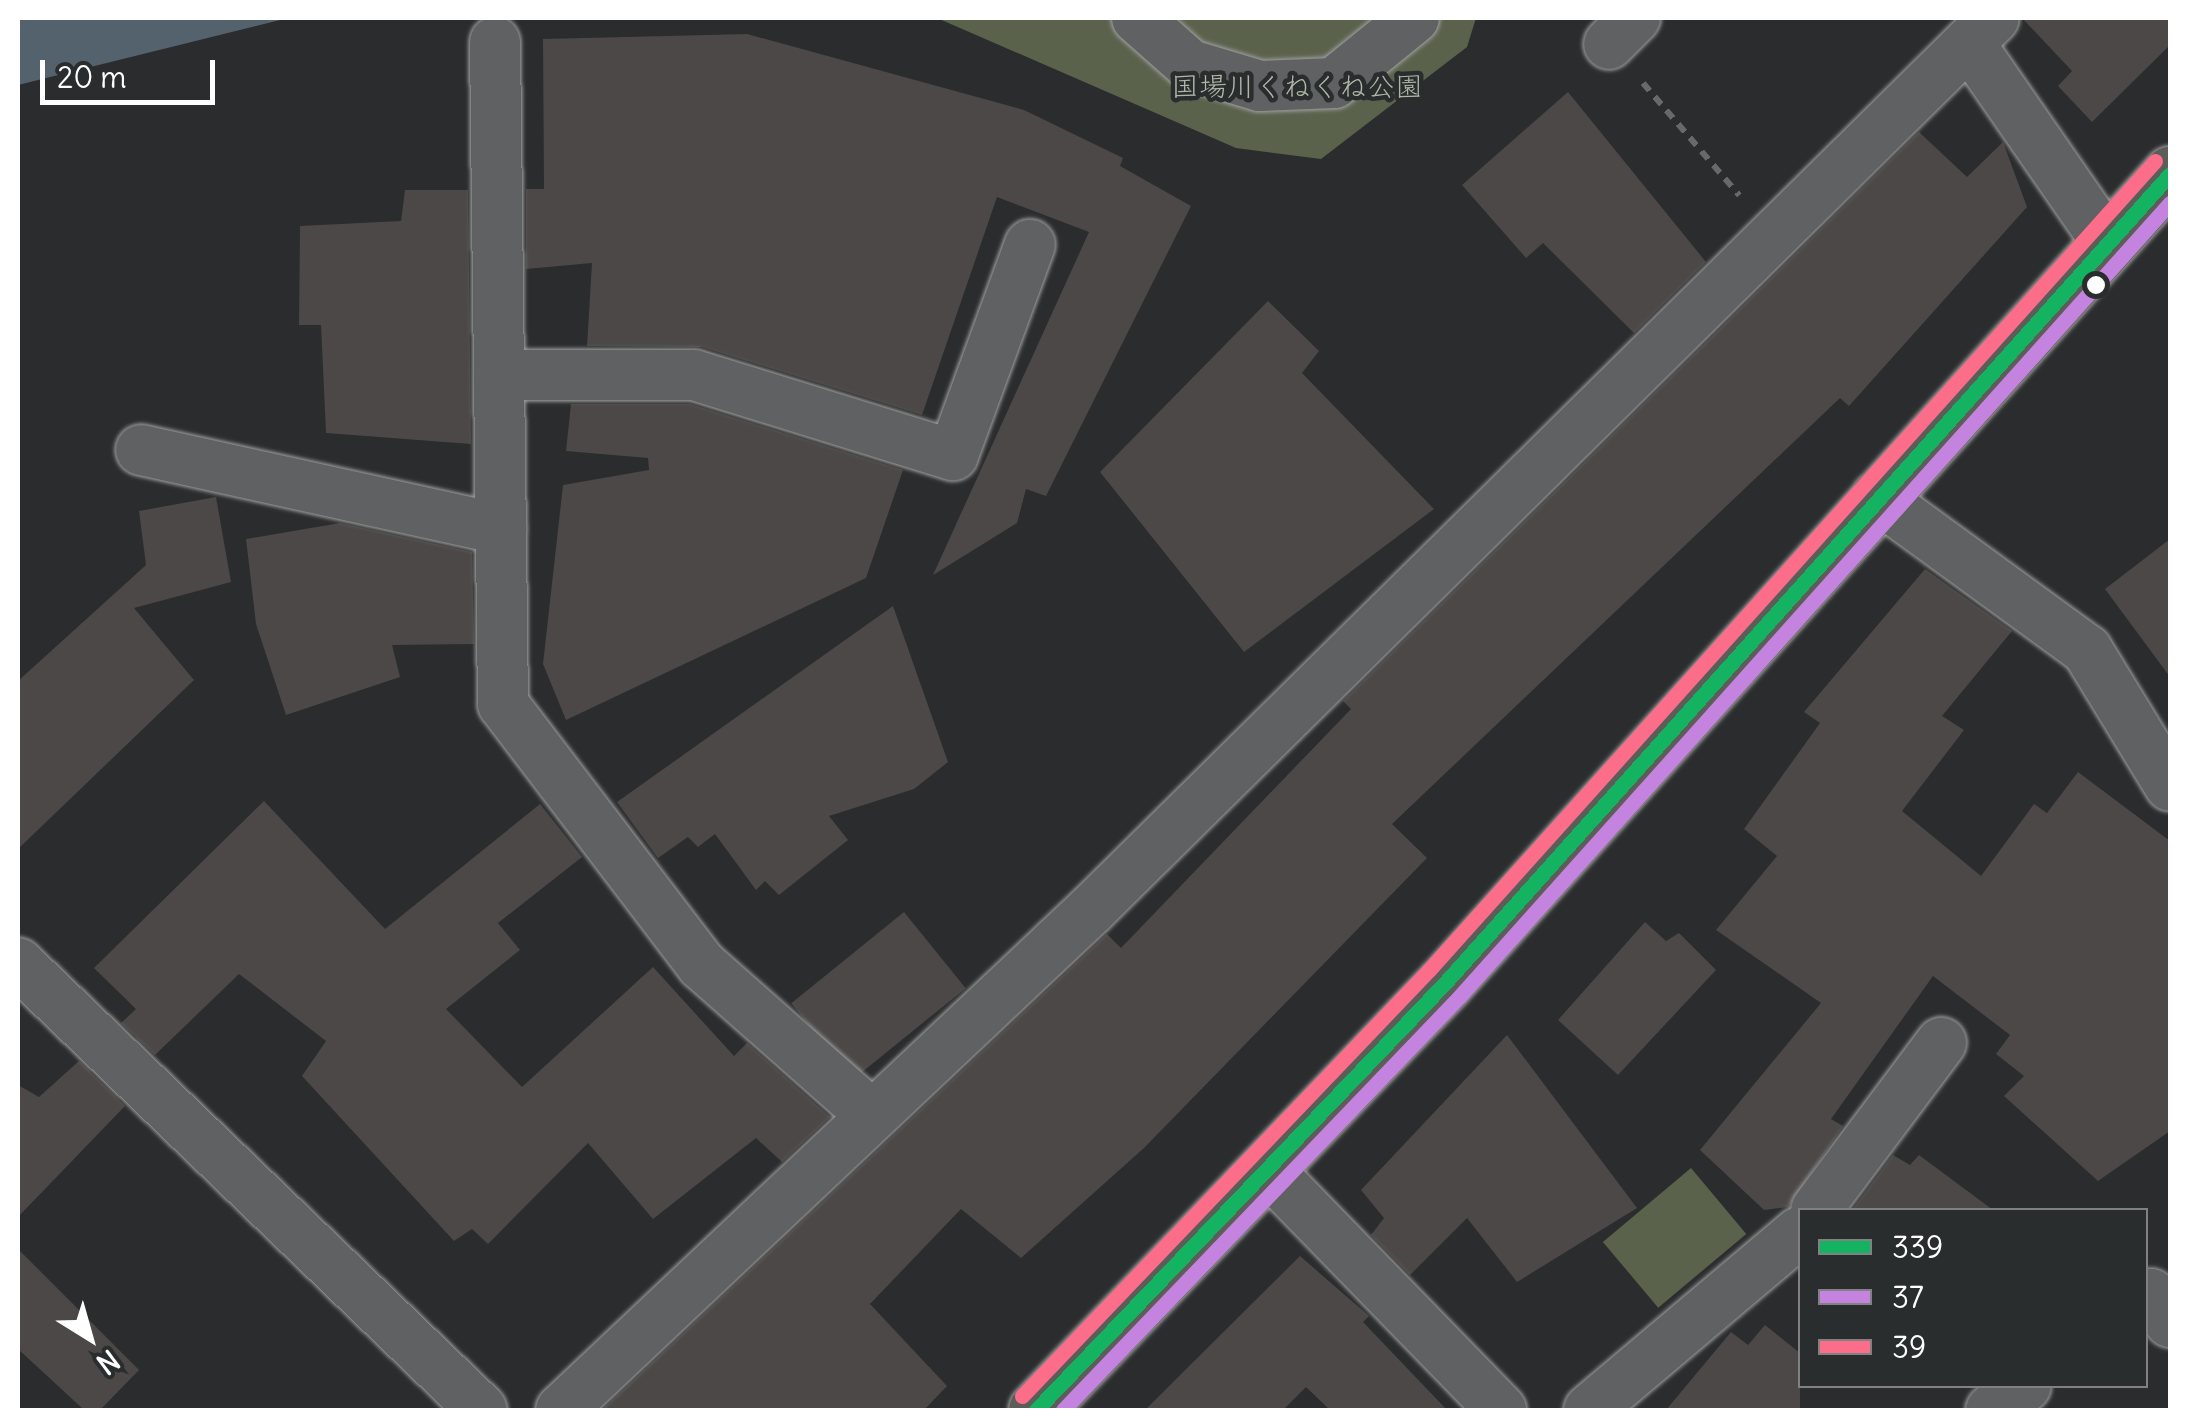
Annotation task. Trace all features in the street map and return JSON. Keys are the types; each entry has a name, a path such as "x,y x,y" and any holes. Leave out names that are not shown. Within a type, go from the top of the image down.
{"highway":[{"path":"1036,1410 1268,1169 2170,174"}],"street":[{"path":"1138,18 1190,65 1260,86 1334,83 1414,18"},
{"path":"561,1410 868,1112 1091,910 1981,30 2106,242"},
{"path":"495,42 503,704 702,965 868,1112"},
{"path":"499,375 694,374 953,455 1030,245"},
{"path":"140,450 500,529"},
{"path":"1877,497 2087,650 2170,786"},
{"path":"18,963 482,1410"},
{"path":"1817,1208 1941,1043"},
{"path":"1268,1169 1500,1410"},
{"path":"1589,1410 1798,1234"},
{"path":"2148,1296 2151,1294 2170,1322"},
{"path":"1991,1410 2023,1388"}],"path":[{"path":"1622,31 1773,235"}],"green space":[{"name":"国場川くねくね公園","path":"937,18 1476,18 1467,47 1321,159 1236,148"},
{"path":"1691,1168 1746,1234 1658,1308 1603,1242"}],"water":[{"path":"18,18 288,18 18,85"}],"building":[{"path":"2022,18 2170,18 2170,45 2092,122 2058,86 2072,71"},
{"path":"747,34 1024,110 1123,158 1120,166 1191,206 1046,496 1026,489 1017,523 933,575 1089,232 997,197 922,415 702,347 587,346 592,263 526,269 526,189 544,189 543,39"},
{"path":"1568,92 1706,262 1634,333 1543,243 1526,258 1462,185"},
{"path":"1919,132 1967,177 2003,142 2027,207 1849,406 1840,398 1392,824 1427,858 1144,1148 1021,1258 961,1209 870,1304 947,1386 924,1410 602,1410 1107,934 1121,948 1351,709 1343,701"},
{"path":"405,190 468,190 471,444 326,433 321,325 299,325 300,226 401,221"},
{"path":"1268,301 1319,351 1302,373 1434,509 1244,652 1100,472"},
{"path":"571,404 690,404 903,470 866,578 566,720 543,664 563,485 649,470 648,458 566,451"},
{"path":"216,497 231,582 134,608 194,680 18,849 18,681 146,565 139,511"},
{"path":"340,523 472,552 474,644 392,645 400,677 286,715 256,624 246,539"},
{"path":"2170,539 2170,677 2105,589"},
{"path":"1925,569 2012,631 1942,716 1964,730 1902,811 1981,876 2034,804 2047,813 2078,772 2170,841 2170,1131 2098,1181 2004,1096 2024,1076 1996,1054 2010,1035 1933,976 1831,1119 1843,1126 1788,1207 1764,1210 1700,1150 1821,1003 1716,930 1777,856 1744,829 1820,723 1804,712"},
{"path":"893,606 948,762 914,789 829,816 848,840 779,895 765,881 756,890 715,834 698,847 688,837 658,858 617,802"},
{"path":"264,801 385,929 540,804 582,857 498,923 520,950 446,1009 522,1087 653,967 734,1056 747,1043 830,1117 782,1162 756,1138 653,1219 588,1143 488,1244 472,1229 454,1241 302,1076 326,1041 239,974 155,1055 121,1023 136,1009 94,968"},
{"path":"904,912 966,988 853,1079 791,1003"},
{"path":"1645,922 1666,941 1679,933 1716,970 1618,1075 1558,1020"},
{"path":"1507,1035 1637,1208 1517,1282 1467,1218 1410,1275 1371,1235 1384,1218 1361,1190"},
{"path":"79,1061 125,1106 18,1217 18,1085 39,1097"},
{"path":"1893,1155 1910,1165 1919,1155 1990,1208 1853,1208"},
{"path":"18,1249 139,1370 100,1410 84,1410 18,1349"},
{"path":"1300,1256 1369,1316 1363,1322 1447,1410 1330,1410 1306,1387 1283,1410 1145,1410"},
{"path":"1765,1325 1798,1351 1800,1410 1666,1410 1731,1332 1748,1345"}],"transit line":[{"name":"39","path":"1022,1396 1429,970 2155,161"},
{"name":"339","path":"1036,1410 1444,984 2170,174"},
{"name":"37","path":"1063,1410 1459,997 2170,203"}]}
